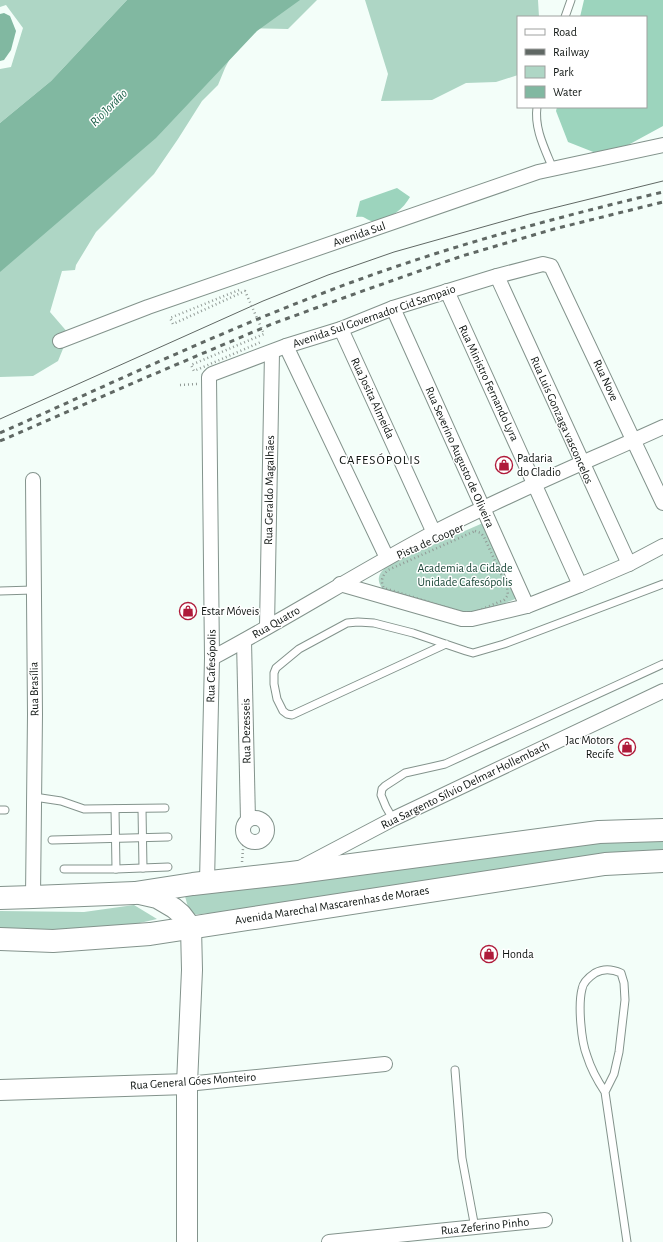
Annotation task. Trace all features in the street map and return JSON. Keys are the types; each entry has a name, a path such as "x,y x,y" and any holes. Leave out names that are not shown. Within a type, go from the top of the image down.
{"highway":[{"path":"0,898 135,893 207,882 291,873 599,832 663,830"},
{"name":"Avenida Marechal Mascarenhas de Moraes","path":"0,939 53,941 150,934 605,864 663,861"}],"main road":[{"path":"135,893 156,898 174,908 181,914 191,927 192,970 187,1084 187,1242"},
{"name":"Rua General Góes Monteiro","path":"0,1090 187,1084"}],"street":[{"name":"Avenida Sul","path":"60,341 148,306 530,174 663,145"},
{"name":"Avenida Sul Governador Cid Sampaio","path":"209,377 212,374 286,346 341,329 394,308 446,291 543,264"},
{"name":"Rua Nove","path":"543,264 551,266 554,270 663,503"},
{"name":"Rua Luis Gonzaga vasconcelos","path":"497,276 628,564"},
{"name":"Rua Ministro Fernando Lyra","path":"446,291 580,585"},
{"name":"Rua Severino Augusto de Oliveira","path":"394,308 527,606"},
{"name":"Rua Josita Almeida","path":"341,329 434,532"},
{"path":"286,346 387,558"},
{"name":"Rua Geraldo Magalhães","path":"267,627 272,352"},
{"name":"Rua Cafesópolis","path":"207,882 212,658 209,377"},
{"name":"Rua Quatro","path":"212,658 434,532 581,462 663,427"},
{"name":"Rua Brasília","path":"33,480 33,590 38,798 33,897"},
{"path":"340,584 462,619 472,619 527,606 628,564 663,546"},
{"name":"Rua Dezesseis","path":"244,641 248,820"},
{"name":"Rua Sargento Sílvio Delmar Hollembach","path":"291,873 393,819 663,691"},
{"path":"256,818 263,821 267,828 266,836 260,841 252,842 244,835 244,827 248,820 256,818"},
{"name":"Rua General Góes Monteiro","path":"187,1084 385,1064"},
{"name":"Rua Zeferino Pinho","path":"329,1242 545,1220"}],"lane":[{"path":"565,16 571,0"},
{"path":"537,108 536,114 539,134 553,169"},
{"path":"446,644 292,715 283,711 277,699 274,684 274,673 276,668 299,649 347,623 374,623 414,633 473,653 504,644 663,584"},
{"path":"0,591 33,590"},
{"path":"393,819 381,795 382,789 405,773 445,764 663,664"},
{"path":"38,798 61,801 84,809 165,808"},
{"path":"116,809 116,869"},
{"path":"142,809 143,868"},
{"path":"52,840 168,837"},
{"path":"64,869 168,867"},
{"path":"604,1092 614,1074 619,1052 625,1000 624,983 621,973 613,970 599,971 588,978 582,988 581,1032 586,1055 595,1077 604,1092 627,1242"},
{"path":"455,1070 462,1158 475,1228"}],"path":[{"path":"239,290 170,318 173,324 245,291 264,334 191,365 194,371 261,342"},
{"name":"Pista de Cooper","path":"475,531 481,532 484,537 507,587 508,595 504,600 475,612 464,613 384,588 382,584 384,573 391,568 475,531"},
{"path":"244,835 241,860 242,863 250,862"}],"green space":[{"path":"0,0 127,0 51,81 0,123 0,69 11,67 23,28 6,5 0,7"},
{"path":"266,0 317,0 288,29 246,28 225,68 218,85 202,101 154,174 96,232 76,265 75,270 62,271 50,312 69,334 58,361 33,376 0,377 0,247"},
{"path":"365,0 538,0 539,16 517,16 517,75 496,82 466,83 432,100 381,101 388,74"},
{"name":"Academia da Cidade Unidade Cafesópolis","path":"483,523 520,597 471,617 383,590 379,582 379,576 389,564"},
{"path":"663,835 663,856 233,911 190,915 185,896 409,866"},
{"path":"134,905 157,919 118,928 0,932 0,911 84,912"}],"shaded area":[{"path":"584,0 663,0 663,126 606,157 568,142 556,111 557,108 647,108 647,16 580,16"},
{"path":"397,188 410,197 404,205 392,215 374,221 363,217 356,217 360,201"}],"water":[{"name":"Rio Jordão","path":"127,0 300,0 257,31 156,138 0,272 0,123 51,81"},
{"path":"4,13 10,16 16,31 11,50 4,60 0,61 0,14"}],"tram line":[{"path":"0,419 263,301 328,275 394,252 529,214 663,181"}],"railway":[{"path":"0,433 253,321 379,272 500,234 663,192"},
{"path":"0,441 272,324 357,293 462,256 554,229 663,202"}],"place":[{"name":"Padaria do Cladio","path":"504,465"},
{"name":"Estar Móveis","path":"188,611"},
{"name":"Jac Motors Recife","path":"627,747"},
{"name":"Honda","path":"489,954"}],"district":[{"name":"CAFESÓPOLIS","path":"380,459"}]}
